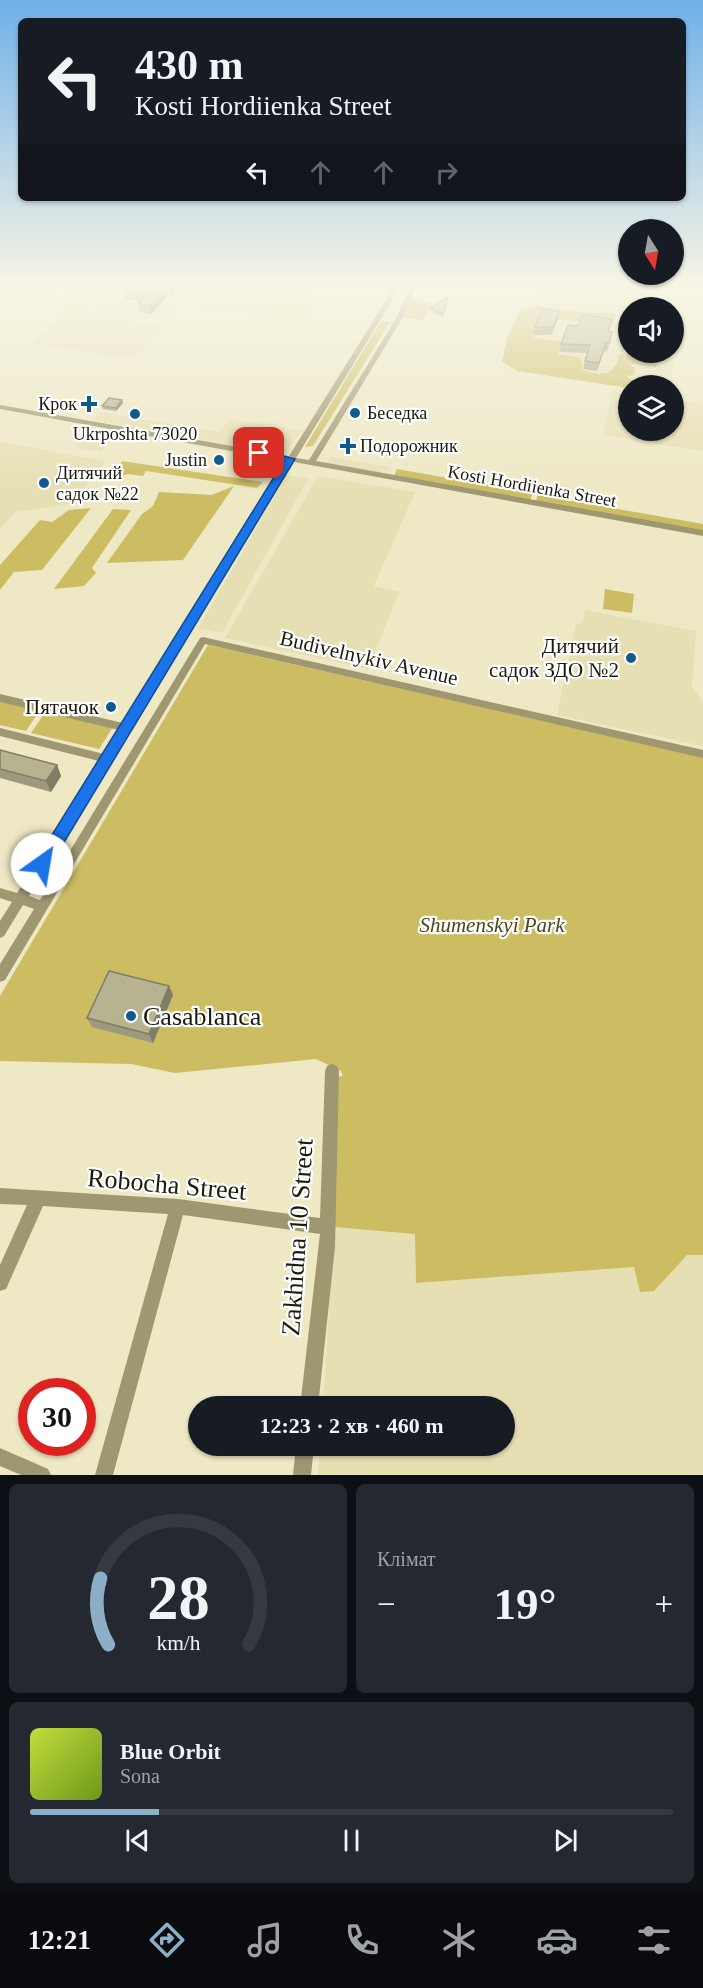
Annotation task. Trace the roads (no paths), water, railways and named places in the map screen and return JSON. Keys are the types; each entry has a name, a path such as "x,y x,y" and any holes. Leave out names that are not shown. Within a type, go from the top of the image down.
{"street":[{"path":"0,932 357,352"},
{"path":"311,463 379,352"},
{"name":"Kosti Hordiienka Street","path":"0,406 703,533"},
{"name":"Budivelnykiv Avenue","path":"43,906 203,640 703,754"},
{"path":"0,698 127,728"},
{"path":"0,732 107,759"},
{"path":"0,893 43,906 0,976"},
{"name":"Zakhidna 10 Street","path":"310,1396 328,1227 332,1071"},
{"name":"Robocha Street","path":"0,1196 178,1208 328,1227"},
{"path":"0,1283 38,1199"},
{"path":"104,1475 178,1208"},
{"path":"302,1475 304,1456"},
{"path":"0,1457 42,1475"}],"place":[{"name":"Крок","path":"89,404"},
{"name":"Беседка","path":"355,413"},
{"name":"Ukrposhta 73020","path":"135,414"},
{"name":"Подорожник","path":"348,446"},
{"name":"Justin","path":"219,460"},
{"name":"Дитячий садок №22","path":"44,483"},
{"name":"Дитячий садок ЗДО №2","path":"631,658"},
{"name":"Пятачок","path":"111,707"},
{"name":"Casablanca","path":"131,1016"}],"park label":[{"name":"Shumenskyi Park","path":"492,925"}]}
